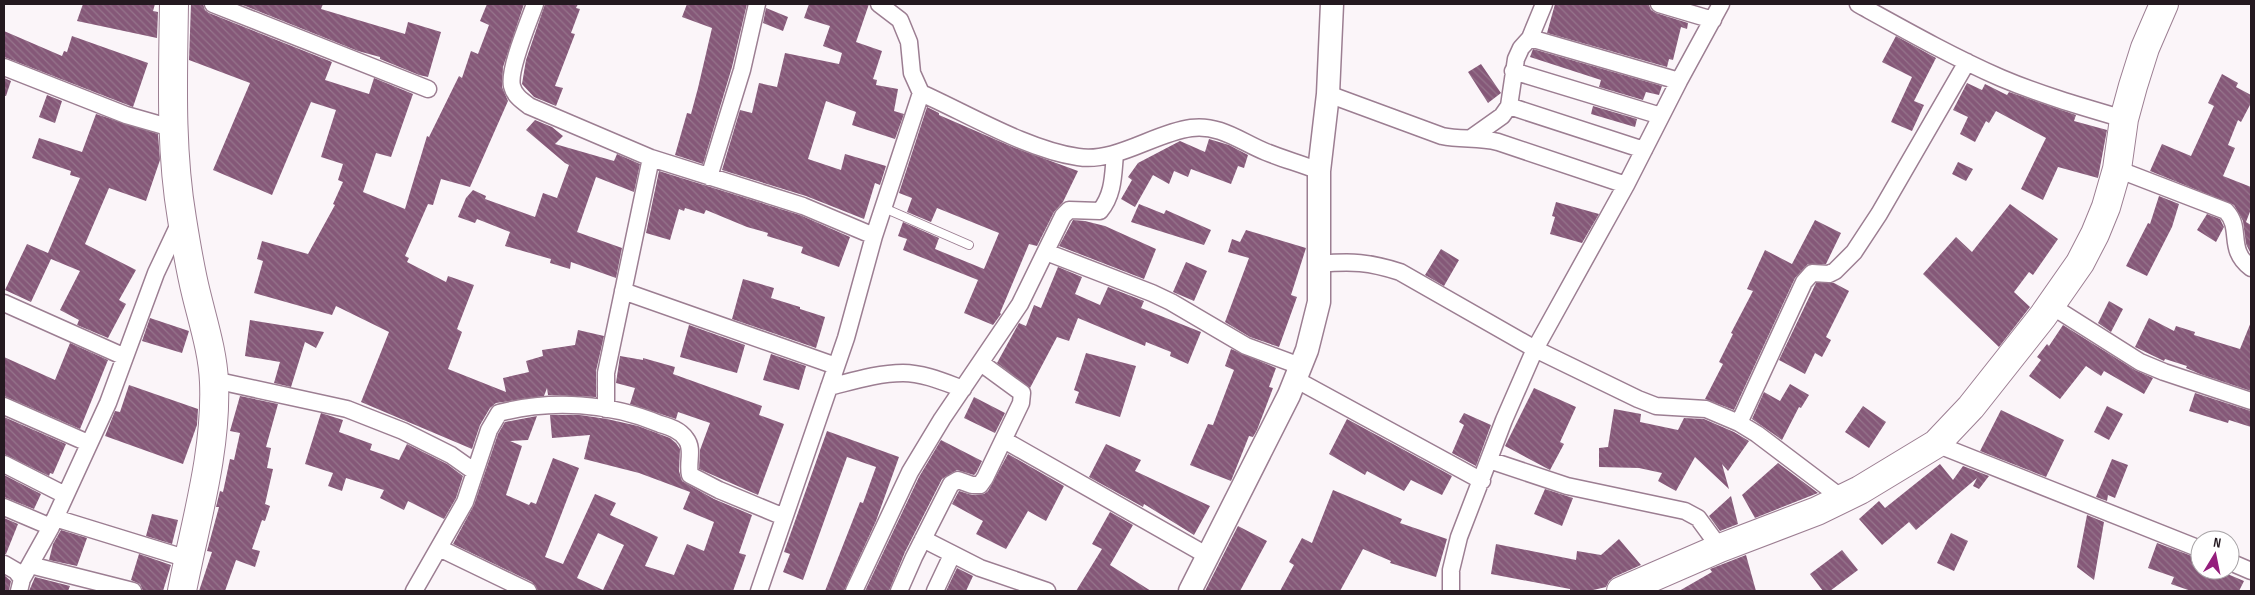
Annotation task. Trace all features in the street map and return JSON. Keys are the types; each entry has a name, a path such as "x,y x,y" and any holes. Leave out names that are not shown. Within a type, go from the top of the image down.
{"highway":[{"path":"174,4 177,175 182,217 214,380 214,414 209,455 182,591"},
{"path":"1621,591 1720,548 1843,499 1936,444 1972,407 2080,263 2095,234 2106,207 2117,169 2124,119 2145,48 2164,4"}],"street":[{"path":"213,4 428,89"},
{"path":"535,4 512,70 511,84 515,95 529,106 651,158 803,206 874,236"},
{"path":"709,177 742,70 757,4"},
{"path":"879,4 900,20 909,42 912,73 921,93 1049,152 1081,158 1115,154 1168,134 1193,128 1227,132 1264,151 1320,171"},
{"path":"1190,591 1298,373 1307,350 1319,302 1320,171 1328,94 1332,4"},
{"path":"1471,138 1502,116 1509,106 1513,71 1521,48 1530,38 1544,4"},
{"path":"1659,4 1713,20"},
{"path":"1451,591 1451,570 1454,553 1489,460 1535,349 1626,185 1721,4"},
{"path":"1858,4 1966,62 2039,92 2124,119"},
{"path":"1530,38 1679,81"},
{"path":"1739,423 1804,282 1812,273 1829,274 1835,271 1854,252 1879,214 1966,62"},
{"path":"4,67 126,115 175,129"},
{"path":"1513,71 1661,116"},
{"path":"759,591 836,366 874,236 921,93"},
{"path":"1328,94 1442,136 1498,142 1626,185"},
{"path":"1509,106 1644,150"},
{"path":"854,591 910,472 927,443 1020,304 1063,216 1069,210 1100,210 1107,203 1111,194 1115,154"},
{"path":"606,409 606,373 651,158"},
{"path":"2117,169 2226,211 2233,218 2238,256 2251,268"},
{"path":"24,578 53,522 108,403 156,273 182,217"},
{"path":"1046,252 1171,302 1246,346 1298,373 1482,481"},
{"path":"1319,264 1350,261 1376,265 1400,272 1535,349 1656,406 1706,409 1739,423 1757,434 1843,499"},
{"path":"623,291 836,366"},
{"path":"4,303 125,357"},
{"path":"2050,305 2140,362 2251,401"},
{"path":"899,591 951,484 958,480 972,485 980,485 1021,403 1022,393 981,363"},
{"path":"829,387 884,374 904,373 926,377 963,389"},
{"path":"214,380 347,409 403,431 451,455 475,472"},
{"path":"414,591 465,502 489,430 499,413 522,407 581,405 631,414 678,431 686,438 691,448 688,465 690,475 710,486 784,517"},
{"path":"4,406 88,443"},
{"path":"1004,440 1208,556"},
{"path":"1936,444 2190,545"},
{"path":"1489,460 1566,486 1685,511 1698,518 1720,548"},
{"path":"4,464 65,495"},
{"path":"4,507 188,559"},
{"path":"923,539 980,568 1046,591"},
{"path":"439,548 528,591"},
{"path":"935,591 952,555"},
{"path":"4,564 24,578 133,591"}],"lane":[{"path":"884,208 969,245"}],"building":[{"path":"83,4 155,4 153,11 158,12 157,38 77,21"},
{"path":"191,4 203,4 205,10 209,13 332,62 325,80 369,94 374,78 413,94 391,157 376,153 363,192 405,209 427,136 429,137 459,76 462,78 471,51 478,54 489,25 480,21 487,4 524,4 503,67 502,87 508,101 470,187 441,179 433,205 428,204 405,256 409,258 407,262 446,282 448,276 474,285 457,329 462,332 448,369 506,392 503,378 529,372 526,361 543,356 542,350 575,345 578,330 604,336 596,371 596,397 548,395 547,388 544,396 496,403 490,408 480,425 472,449 361,402 389,332 336,306 332,315 254,293 263,261 257,259 262,241 308,254 335,205 333,204 343,182 338,180 343,164 321,157 336,110 311,102 272,195 213,170 250,83 189,60"},
{"path":"240,4 323,4 321,9 405,34 408,22 441,32 428,77"},
{"path":"545,4 578,4 576,8 580,9 571,33 575,34 555,86 563,88 556,106 534,97 522,84 526,60"},
{"path":"687,4 747,4 732,67 703,164 675,155 687,113 691,114 712,28 682,17"},
{"path":"809,4 869,4 856,42 882,51 873,79 877,80 876,85 898,89 894,111 904,114 895,139 852,125 856,112 826,101 808,159 841,170 845,154 886,166 880,185 875,183 864,219 806,196 722,170 740,110 752,113 759,83 777,87 785,53 839,64 842,53 823,46 830,26 804,18"},
{"path":"1555,4 1646,4 1656,13 1688,23 1687,29 1681,27 1673,60 1669,59 1667,67 1547,33"},
{"path":"766,8 788,17 783,31 763,23"},
{"path":"4,31 62,56 64,51 67,52 72,36 148,63 133,107 4,57"},
{"path":"1896,36 1936,58 1914,101 1924,105 1912,131 1891,122 1912,77 1882,62"},
{"path":"1533,49 1662,86 1659,95 1646,92 1643,100 1599,87 1601,80 1530,57"},
{"path":"1481,64 1501,93 1488,103 1468,72"},
{"path":"2222,74 2238,83 2236,87 2251,95 2251,103 2241,122 2238,120 2228,145 2235,148 2223,176 2251,187 2251,209 2246,222 2251,225 2251,254 2246,244 2243,221 2234,205 2150,171 2162,144 2191,156 2214,106 2208,103"},
{"path":"4,78 11,81 6,96 4,96"},
{"path":"1967,83 1982,90 1985,84 2007,95 2009,92 2076,115 2074,121 2107,130 2098,178 2058,167 2043,200 2021,189 2046,138 1996,111 1989,123 1986,121 1975,142 1960,134 1968,117 1953,110"},
{"path":"47,95 62,101 55,123 39,117"},
{"path":"1593,106 1637,119 1635,127 1591,114"},
{"path":"927,107 939,113 939,115 1015,148 1078,171 1063,202 1054,212 1037,246 1029,244 1001,314 993,325 964,313 978,280 903,250 907,239 898,236 903,222 939,238 935,249 984,269 999,233 937,208 931,222 907,212 912,198 899,193"},
{"path":"96,114 158,134 160,160 146,201 109,188 85,244 136,270 119,300 126,304 108,338 77,325 79,320 60,310 80,271 51,259 31,302 5,290 27,244 48,253 80,178 70,175 71,171 32,158 39,138 82,152"},
{"path":"535,120 552,127 563,136 555,144 614,161 617,154 640,164 634,192 596,177 577,232 622,248 616,278 571,262 570,269 550,263 551,259 505,246 510,232 477,219 475,223 458,217 466,198 473,190 486,196 485,199 535,217 543,193 557,198 569,165 526,130"},
{"path":"1209,139 1229,145 1248,155 1244,168 1238,166 1231,184 1191,169 1188,177 1174,171 1169,184 1153,175 1135,207 1121,199 1132,180 1128,177 1138,163 1180,141 1205,152"},
{"path":"1958,162 1973,169 1966,181 1952,174"},
{"path":"659,171 800,215 850,237 839,267 801,253 803,247 767,236 768,233 747,227 706,210 704,214 685,208 684,211 679,209 670,240 646,233"},
{"path":"2159,196 2179,204 2172,227 2147,276 2126,266 2148,223 2150,224"},
{"path":"1556,202 1599,214 1582,243 1550,234 1555,217 1552,216"},
{"path":"1139,204 1164,214 1166,210 1211,230 1204,245 1131,222"},
{"path":"2010,204 2058,239 2033,275 2029,272 2014,292 2030,307 1999,347 1923,274 1956,237 1972,252"},
{"path":"2207,214 2220,219 2224,227 2216,242 2197,230"},
{"path":"1073,220 1105,226 1156,249 1144,279 1059,246"},
{"path":"1815,220 1841,233 1826,264 1808,264 1795,278 1734,410 1705,399 1723,364 1719,362 1733,334 1731,333 1753,291 1747,289 1765,250 1792,264"},
{"path":"1246,230 1306,248 1291,295 1297,297 1279,347 1250,337 1225,322 1249,258 1228,252 1232,239 1240,242"},
{"path":"1441,249 1459,260 1444,286 1425,275"},
{"path":"1186,262 1207,271 1194,301 1173,292"},
{"path":"1058,267 1082,277 1075,294 1100,305 1108,287 1144,301 1141,308 1201,332 1188,364 1170,356 1171,352 1146,342 1145,346 1078,318 1069,341 1057,337 1030,388 997,363 1019,323 1026,326 1034,305 1041,308"},
{"path":"743,279 774,288 771,298 825,317 816,348 732,319"},
{"path":"1816,283 1834,283 1849,291 1826,337 1831,340 1822,357 1815,353 1805,374 1779,360"},
{"path":"2109,301 2123,309 2111,332 2098,323"},
{"path":"150,318 189,331 182,353 142,341"},
{"path":"2149,318 2174,331 2176,326 2195,332 2194,335 2240,349 2251,322 2251,391 2200,374 2186,368 2187,366 2165,359 2164,361 2135,347"},
{"path":"250,320 324,332 316,348 305,342 291,387 274,383 280,362 245,356"},
{"path":"689,325 745,345 737,373 680,357"},
{"path":"2063,325 2135,370 2153,378 2144,394 2104,371 2101,376 2086,366 2060,399 2029,376 2041,360 2037,357 2047,344 2049,346"},
{"path":"70,343 108,360 80,429 4,396 4,357 55,380"},
{"path":"1231,349 1276,368 1269,387 1273,388 1257,430 1253,437 1249,436 1231,481 1190,465 1208,424 1213,425 1234,370 1225,366"},
{"path":"1086,353 1136,366 1120,417 1075,403 1079,392 1074,390"},
{"path":"771,354 806,366 799,390 763,380"},
{"path":"620,356 643,360 643,358 675,367 673,374 762,406 759,415 784,424 758,495 699,469 700,450 710,423 678,412 676,419 630,404 635,388 616,383"},
{"path":"1790,384 1809,395 1801,408 1799,407 1782,440 1752,419 1764,392 1780,401"},
{"path":"129,385 198,409 197,425 183,464 105,436 115,411 120,412"},
{"path":"1534,388 1576,407 1560,442 1564,444 1550,470 1505,446"},
{"path":"2195,393 2251,411 2251,427 2229,420 2228,423 2189,411"},
{"path":"240,396 278,404 266,447 271,448 267,468 273,469 265,504 270,506 265,521 262,520 252,549 260,551 255,567 236,560 225,591 199,591 212,552 207,551 219,507 216,507 220,491 223,492 230,459 234,460 240,433 230,431"},
{"path":"974,397 1005,413 995,433 964,418"},
{"path":"1863,406 1886,422 1869,448 1845,432"},
{"path":"2107,406 2123,414 2109,440 2094,432"},
{"path":"1614,409 1641,414 1640,422 1678,430 1684,418 1704,419 1749,441 1728,471 1722,464 1729,489 1695,457 1676,491 1658,481 1662,473 1639,468 1599,467 1599,448 1608,447"},
{"path":"2001,410 2064,440 2046,477 1980,451"},
{"path":"321,413 343,420 339,432 372,444 370,450 399,460 407,444 447,464 463,476 456,498 444,519 408,501 404,510 380,498 384,490 346,478 342,491 328,486 333,473 305,464"},
{"path":"1464,413 1491,425 1476,466 1452,453 1464,425 1459,422"},
{"path":"550,415 580,415 638,426 670,438 676,443 680,449 679,471 682,481 714,499 752,515 739,553 746,555 733,591 538,591 532,582 453,544 474,505 498,434 505,422 537,416 528,440 510,441 522,446 506,495 529,505 531,502 536,504 553,458 579,468 545,557 563,564 595,494 616,503 610,515 658,537 645,566 674,575 687,544 704,551 714,522 683,509 690,492 639,473 584,459 590,435 552,438","holes":["598,533 624,545 603,590 577,578"]},
{"path":"4,417 66,444 53,474 50,473 49,476 4,454"},
{"path":"1347,419 1452,476 1442,495 1411,480 1404,491 1367,471 1365,475 1329,454"},
{"path":"827,431 899,457 876,521 844,591 825,591 860,502 863,503 876,467 847,457 803,580 783,572 790,554 784,552"},
{"path":"941,440 982,461 976,473 974,475 957,470 942,479 905,552 889,591 865,591 919,477"},
{"path":"1106,444 1141,460 1135,471 1210,506 1194,535 1144,504 1143,507 1089,477"},
{"path":"1008,454 1064,486 1046,521 1028,511 1006,549 976,534 983,521 952,504 959,491 972,495 984,494 988,491"},
{"path":"2112,459 2128,465 2115,498 2108,495 2107,501 2096,497"},
{"path":"1778,463 1818,493 1755,518 1742,495"},
{"path":"1940,464 1953,480 1963,466 1989,476 1979,489 1973,486 1977,478 1916,530 1909,522 1882,545 1859,519 1879,501 1885,508"},
{"path":"4,475 41,494 34,509 4,497"},
{"path":"1545,489 1573,498 1562,526 1534,514"},
{"path":"1333,490 1402,519 1400,523 1447,539 1436,577 1390,563 1391,561 1363,549 1340,591 1280,591 1294,565 1289,562 1302,538 1312,543"},
{"path":"1731,496 1738,524 1720,531 1709,516"},
{"path":"1110,512 1133,525 1110,565 1151,591 1076,591 1102,549 1092,544"},
{"path":"152,514 178,520 172,544 146,536"},
{"path":"2087,515 2104,522 2094,580 2077,567"},
{"path":"4,518 18,524 6,554 4,554"},
{"path":"1238,526 1267,541 1240,591 1205,591"},
{"path":"61,530 87,538 77,566 49,560 53,544"},
{"path":"1951,533 1968,541 1954,571 1937,563"},
{"path":"1619,539 1641,565 1614,577 1606,587 1589,591 1570,591 1570,589 1491,574 1496,544 1576,560 1577,551 1601,555"},
{"path":"2157,543 2190,555 2190,580 2240,579 2244,581 2239,591 2191,591 2171,584 2174,577 2148,568"},
{"path":"1842,550 1858,570 1830,591 1823,591 1810,574"},
{"path":"139,554 171,565 163,591 143,591 140,584 131,580"},
{"path":"1746,555 1756,591 1679,591 1712,572 1710,569"},
{"path":"957,568 973,576 966,591 946,591"},
{"path":"4,575 11,581 9,591 4,591"},
{"path":"35,577 70,586 68,591 29,591"}]}
